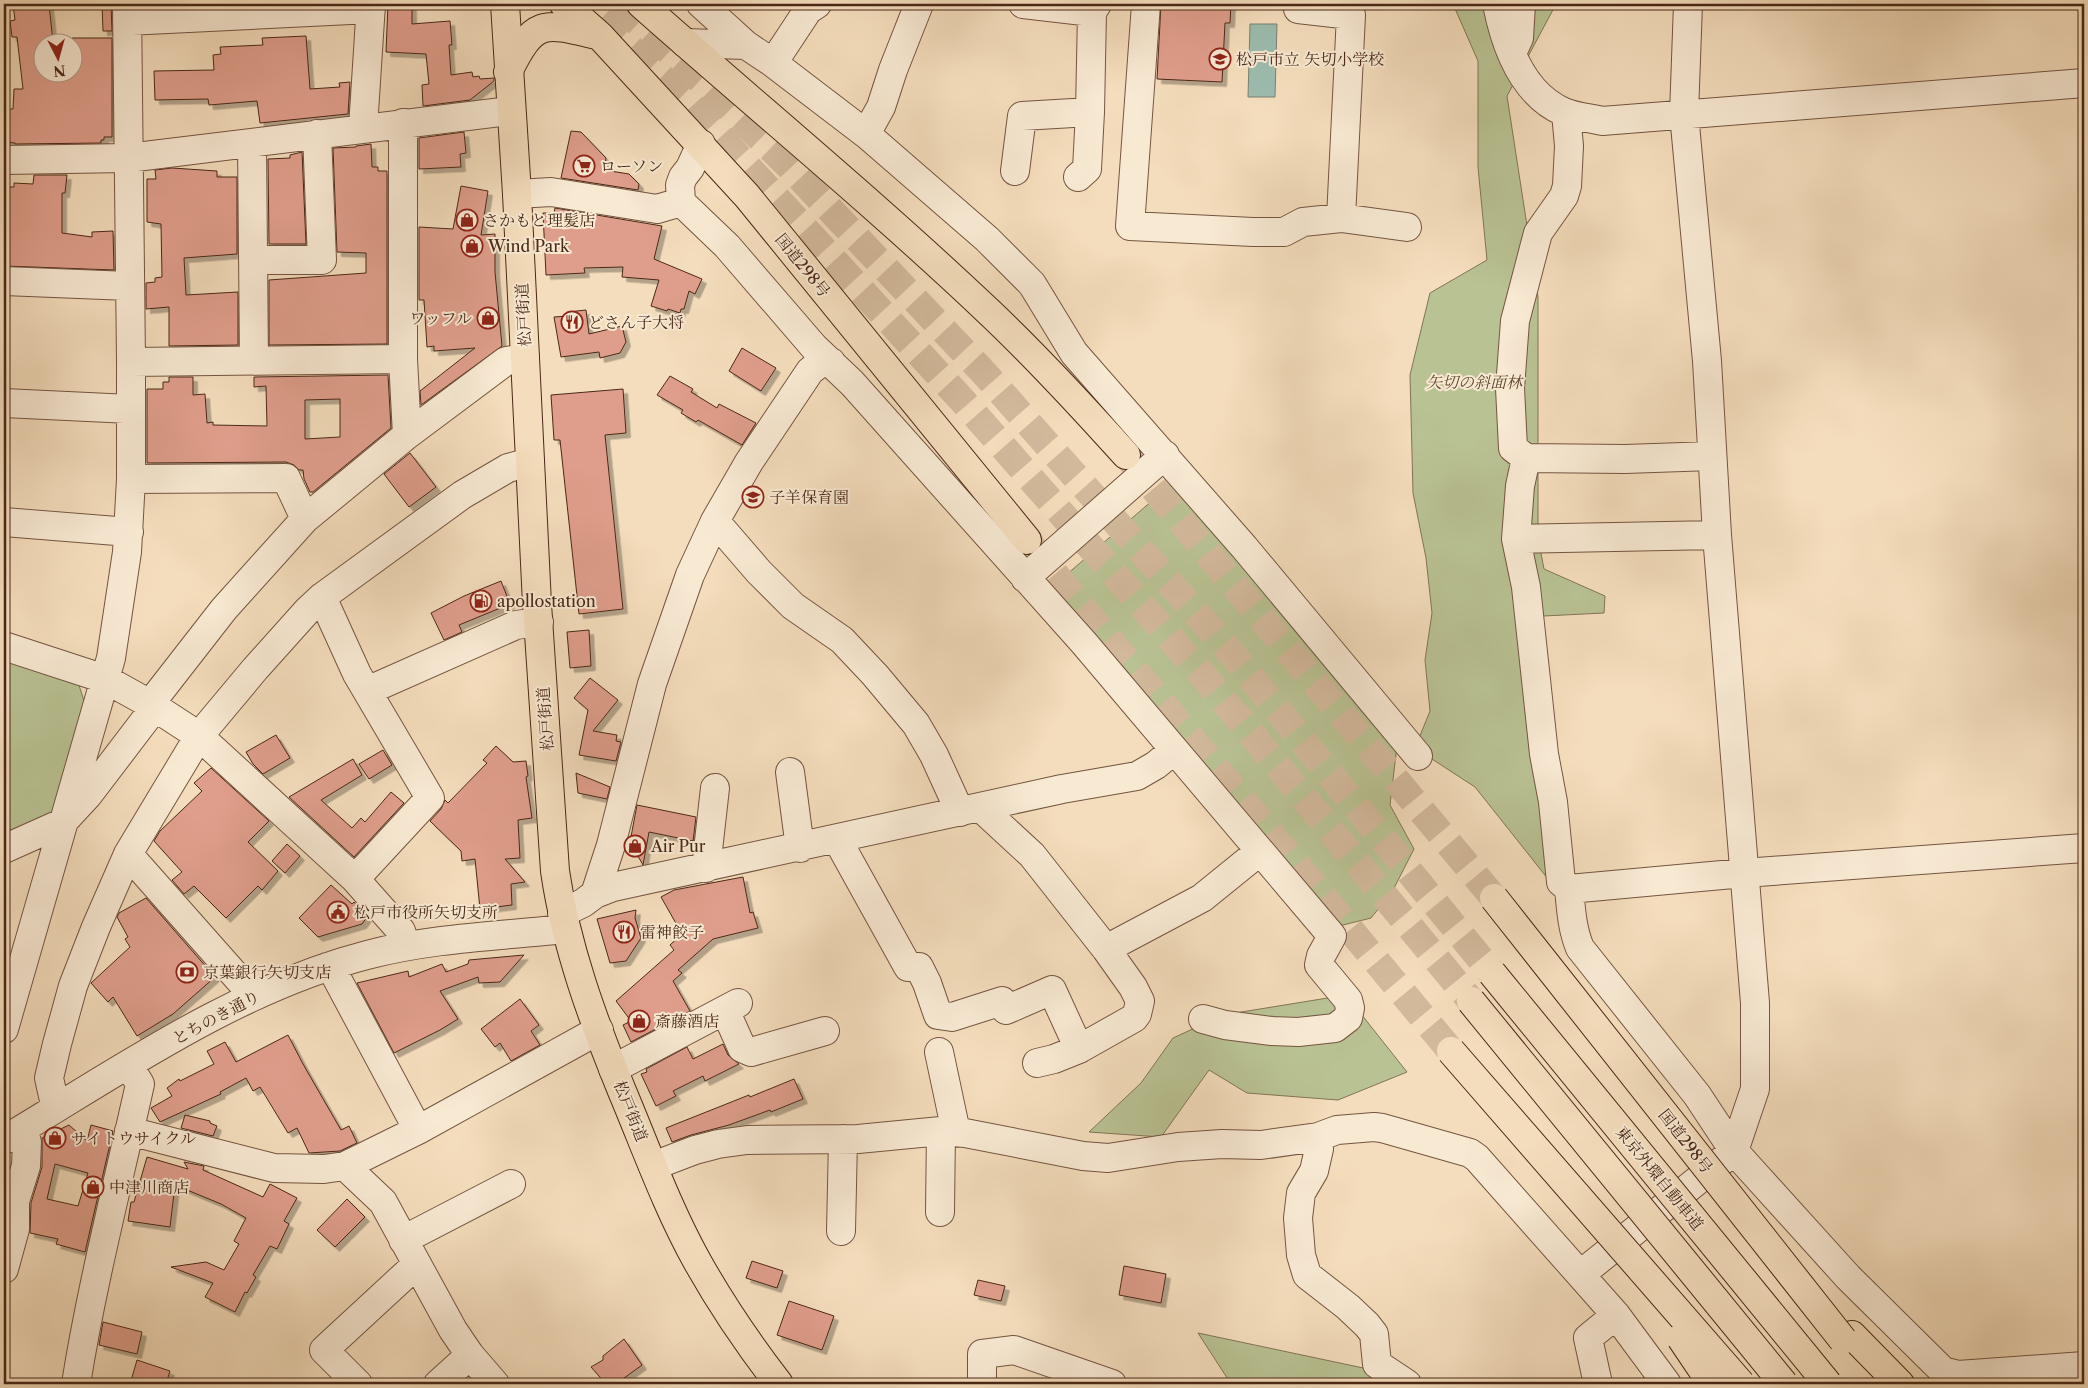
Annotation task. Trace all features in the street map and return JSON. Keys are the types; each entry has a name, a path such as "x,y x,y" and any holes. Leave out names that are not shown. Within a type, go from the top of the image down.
{"main road":[{"name":"松戸街道","path":"505,4 551,818 555,871 564,921 613,1069 676,1220 697,1261 726,1309 779,1384"},
{"name":"国道298号","path":"564,4 600,36 747,196 1027,540"},
{"path":"640,4 844,179 987,310 1056,378 1126,455"},
{"path":"508,72 517,53 530,35 542,27 559,26 600,36"},
{"name":"国道298号","path":"1494,898 1704,1163 1848,1338"},
{"name":"東京外環自動車道","path":"1492,972 1828,1384"},
{"path":"1471,1001 1784,1384"},
{"path":"1451,1051 1741,1384"},
{"path":"1476,1080 1511,1133 1649,1296 1686,1344 1712,1384"},
{"path":"1848,1338 1878,1384"},
{"path":"1848,1338 1900,1384"}],"street":[{"path":"701,4 746,45 773,63 866,134 987,239 1032,284 1074,353 1250,554 1418,756"},
{"path":"773,63 808,10 817,4"},
{"path":"866,134 881,108 893,70 920,4"},
{"path":"1023,4 1094,8 1087,169 1078,177"},
{"path":"1146,4 1130,226 1284,232 1303,222 1341,218 1407,227"},
{"path":"1298,4 1298,9 1351,15 1341,218"},
{"path":"1497,4 1501,24 1517,67 1538,94 1566,113 1602,121 2084,83"},
{"path":"1512,53 1519,38 1521,4"},
{"path":"1581,1274 1734,1151 1755,1089 1755,1003 1706,361 1684,114 1688,4"},
{"path":"4,1029 111,658 129,532 131,362 127,12 371,6 363,128"},
{"path":"686,43 746,45"},
{"path":"4,160 128,158 510,111"},
{"path":"1015,171 1022,116 1090,112"},
{"path":"1566,113 1569,146 1566,191 1552,216 1538,233 1516,321 1510,388 1510,426 1513,448 1526,458 1712,456"},
{"path":"403,123 403,359 407,435"},
{"path":"253,260 322,260 317,134"},
{"path":"252,143 254,361"},
{"path":"701,144 680,185 681,202 727,246 814,347 852,383 1084,643 1332,936 1321,956 1319,965 1348,1000 1350,1008 1348,1018 1335,1028 1298,1032 1272,1031 1225,1025 1203,1019"},
{"path":"517,194 551,192 657,209 681,202"},
{"path":"4,281 129,286"},
{"path":"4,849 62,823 88,795 224,609 305,519 407,435 506,360 525,358"},
{"path":"131,362 403,359"},
{"path":"595,894 612,845 652,684 690,575 715,521 749,462 810,371 819,364 831,362"},
{"path":"4,403 130,410"},
{"path":"1025,578 1165,455"},
{"path":"1526,458 1520,486 1516,540 1526,588 1544,754 1553,802 1561,882 1569,889 1576,938 1580,948 1697,1095 1734,1151 1848,1278 1943,1371 1958,1375 2084,1366"},
{"path":"58,1107 53,1096 49,1078 73,986 128,854 199,736 255,669 322,597 462,495 508,468 530,462"},
{"path":"131,478 286,478 305,519"},
{"path":"715,521 758,572 793,606 842,640 875,675 916,724 970,809 1032,855 1106,948 1133,987 1140,1001 1137,1014 1079,1049 1054,1059 1037,1063"},
{"path":"4,522 129,532"},
{"path":"1516,540 1718,535"},
{"path":"322,597 334,627 367,691 430,798 355,879"},
{"path":"367,691 516,625 539,622"},
{"path":"4,646 105,679 152,705 199,736 355,879 401,931 406,946"},
{"name":"とちのき通り","path":"13,1134 252,996 327,967 406,946 564,921 595,894 613,887 800,848 970,809 1137,776 1156,765 1174,750"},
{"path":"790,772 800,848"},
{"path":"706,868 715,788"},
{"path":"837,839 908,967 919,967 927,983 938,1015 952,1017 1002,1001 1006,1010 1052,990 1079,1049"},
{"path":"1569,889 1744,873 2084,848"},
{"path":"1106,948 1202,898 1260,852"},
{"path":"128,854 252,996"},
{"path":"327,967 334,973 418,1130"},
{"path":"613,1069 732,1007 742,1048 751,1052 825,1031"},
{"path":"129,1131 274,1168 324,1169 345,1166 418,1130 599,1030"},
{"path":"939,1052 948,1131 940,1212"},
{"path":"76,1384 97,1267 140,1084 129,1066"},
{"path":"653,1166 695,1150 718,1144 747,1140 843,1139 948,1131 986,1136 1083,1156 1108,1158 1222,1144 1262,1145 1318,1137 1337,1130 1374,1127 1470,1154 1478,1158 1616,1315 1667,1384"},
{"path":"4,1269 15,1230 15,1201 26,1166 27,1142 13,1134"},
{"path":"1318,1137 1319,1149 1314,1172 1301,1193 1298,1218 1301,1255 1307,1275 1333,1294 1367,1325 1374,1334 1377,1364 1407,1384"},
{"path":"841,1231 843,1139"},
{"path":"345,1166 383,1202 453,1330 470,1355 495,1384"},
{"path":"404,1240 511,1184"},
{"path":"358,1384 324,1350 416,1265"},
{"path":"1598,1384 1588,1338 1616,1315"},
{"path":"982,1384 982,1354 1014,1350 1112,1384"},
{"path":"438,1384 470,1355"}],"green space":[{"name":"矢切の斜面林","path":"1453,4 1556,4 1507,96 1538,297 1538,538 1544,569 1605,596 1604,613 1524,617 1556,889 1475,787 1415,748 1430,711 1425,660 1432,613 1426,558 1413,493 1410,375 1430,293 1487,260 1478,167 1478,61"},
{"path":"1175,481 1397,746 1390,805 1414,849 1392,892 1371,918 1335,927 1116,658 1075,617 1051,588"},
{"path":"4,656 77,679 85,704 53,822 4,845"},
{"path":"1346,995 1407,1072 1338,1100 1247,1093 1209,1070 1161,1137 1089,1132 1141,1083 1173,1038 1223,1015"},
{"path":"1198,1333 1368,1369 1392,1384 1231,1384"}],"shaded area":[{"path":"1250,24 1277,24 1275,97 1248,97"}],"building":[{"path":"49,4 52,32 32,32 32,82 82,82 82,38 112,38 112,137 104,137 101,143 15,144 4,142 4,109 13,109 14,89 23,89 17,37 12,37 10,21 15,20 13,5"},
{"path":"102,4 111,4 112,31 103,31"},
{"path":"388,4 412,4 412,24 450,21 452,45 449,45 451,75 472,72 473,77 479,76 480,79 494,78 494,81 470,100 423,106 422,85 429,84 426,54 386,52"},
{"path":"1161,4 1231,4 1230,23 1225,23 1222,82 1157,79"},
{"path":"306,36 310,89 340,87 339,83 350,82 348,114 260,123 257,101 209,105 208,99 155,100 154,71 214,70 213,55 221,54 220,47 263,45 262,38"},
{"name":"ローソン","path":"571,131 581,132 606,158 604,170 629,174 639,184 638,190 561,178"},
{"path":"464,132 466,153 460,154 461,167 419,169 419,138"},
{"path":"371,144 372,167 378,167 378,171 387,171 387,344 269,345 269,280 366,273 366,253 337,252 333,148"},
{"path":"302,152 306,244 269,244 268,159 290,158 290,155"},
{"path":"172,168 217,171 217,177 237,177 237,254 184,258 186,295 238,292 238,345 169,346 169,307 146,309 146,283 155,282 155,278 162,277 161,224 147,222 147,179 156,179 155,170"},
{"path":"34,175 67,175 65,193 62,193 62,233 92,237 92,232 113,231 114,270 4,266 4,187 14,187 14,183 33,184"},
{"path":"461,186 488,191 481,235 495,234 495,272 502,346 421,405 420,391 475,348 434,351 434,346 427,347 424,300 419,300 419,227 453,229"},
{"path":"555,208 662,226 654,259 702,279 695,294 689,291 684,309 681,309 680,313 651,306 659,280 622,277 623,267 584,268 585,273 546,275 543,213 554,213"},
{"path":"586,310 589,334 622,326 626,342 620,353 600,358 599,352 561,357 554,317 569,316 568,312"},
{"path":"742,348 776,368 761,391 729,371"},
{"path":"388,375 391,428 313,492 310,492 304,479 303,470 299,470 294,465 286,462 147,463 147,389 163,389 163,382 169,382 169,377 193,377 193,395 205,394 207,423 213,422 213,425 267,426 266,386 254,387 254,377","holes":["340,399 340,437 305,439 305,400"]},
{"path":"670,376 693,389 691,392 717,408 719,404 756,423 742,445 698,420 696,422 681,413 683,410 657,395"},
{"path":"623,389 626,433 605,435 623,609 579,614 560,440 554,440 551,395"},
{"path":"410,453 436,487 409,507 384,474"},
{"path":"501,581 510,604 459,625 462,632 444,640 431,613 464,596"},
{"path":"589,630 591,666 570,668 567,632"},
{"path":"590,678 618,700 593,731 617,735 616,741 621,742 616,761 579,755 588,710 574,698"},
{"path":"276,735 290,758 263,774 253,764 246,752"},
{"path":"496,746 513,762 526,761 528,776 526,777 532,818 518,820 520,858 505,859 525,882 511,884 512,905 480,909 475,859 462,861 461,851 430,821 441,809 445,800 448,803 487,763 483,760"},
{"path":"383,750 392,765 369,779 359,764"},
{"path":"353,759 362,775 321,800 352,828 361,818 365,822 391,792 404,803 354,857 289,797"},
{"path":"211,768 269,821 248,842 278,871 262,890 258,886 226,918 194,886 184,894 172,880 182,872 154,841 160,831 202,791 194,783"},
{"path":"576,773 610,787 607,799 578,793"},
{"path":"637,805 696,817 693,841 649,832 643,865 630,842"},
{"path":"287,844 300,856 285,873 272,861"},
{"path":"743,877 750,913 753,912 758,928 713,939 678,970 682,973 673,981 690,1011 631,1042 623,1025 631,1021 616,1001 674,950 670,945 682,934 661,897 674,890"},
{"path":"331,885 352,904 354,902 367,917 362,924 318,937 299,918"},
{"path":"146,898 215,977 173,1014 137,1036 113,997 108,1002 91,983 130,947 125,939 128,937 117,917 119,913"},
{"path":"636,910 635,918 641,938 626,961 610,963 597,919"},
{"path":"524,955 500,982 479,983 478,977 440,991 458,1019 394,1053 357,983 408,971 409,977 442,964 446,972 468,964 469,960"},
{"path":"520,999 539,1025 531,1031 540,1045 511,1061 500,1043 495,1047 481,1029"},
{"path":"288,1035 341,1130 349,1126 357,1143 340,1151 309,1153 297,1128 288,1133 260,1087 253,1091 246,1078 220,1092 221,1094 160,1122 151,1108 172,1096 167,1088 179,1079 180,1081 214,1064 207,1051 225,1042 236,1062"},
{"path":"723,1044 728,1055 739,1064 705,1081 703,1076 673,1091 676,1096 656,1106 641,1074 647,1072 646,1069 687,1047 693,1059"},
{"path":"794,1079 803,1099 771,1112 770,1110 729,1125 672,1142 666,1128"},
{"path":"185,1115 210,1121 210,1123 217,1126 213,1136 181,1128"},
{"path":"69,1125 87,1141 91,1125 113,1131 85,1252 56,1244 58,1239 30,1233 31,1203 42,1167 42,1138","holes":["55,1164 88,1173 78,1206 47,1199"]},
{"path":"147,1157 188,1169 184,1162 204,1166 203,1170 263,1197 270,1184 297,1198 284,1221 289,1224 277,1249 270,1246 253,1275 256,1277 247,1293 245,1292 235,1312 205,1297 213,1283 171,1267 206,1262 224,1270 239,1244 234,1241 246,1218 221,1204 175,1185 170,1227 128,1221 131,1202 134,1202"},
{"path":"347,1199 365,1217 335,1247 317,1230"},
{"path":"752,1261 783,1271 777,1288 746,1278"},
{"path":"1124,1266 1166,1274 1161,1303 1119,1295"},
{"path":"978,1280 1005,1286 1001,1301 974,1295"},
{"path":"789,1301 834,1316 822,1350 777,1335"},
{"path":"103,1322 142,1332 137,1354 99,1345"},
{"path":"624,1339 642,1365 616,1384 606,1384 591,1367 603,1360 603,1356"},
{"path":"137,1360 170,1371 166,1384 130,1384"}],"tunnel":[{"path":"618,4 706,85 789,166 985,374 1228,649 1492,973"},
{"path":"600,20 687,101 963,401 1206,679 1471,1001"},
{"path":"1127,456 1494,898"},
{"path":"1028,542 1451,1051"}],"place":[{"name":"松戸市立 矢切小学校","path":"1220,59"},
{"name":"ローソン","path":"584,166"},
{"name":"さかもと理髪店","path":"467,220"},
{"name":"Wind Park","path":"472,246"},
{"name":"ワッフル","path":"488,318"},
{"name":"どさん子大将","path":"572,322"},
{"name":"子羊保育園","path":"753,497"},
{"name":"apollostation","path":"481,601"},
{"name":"Air Pur","path":"635,846"},
{"name":"松戸市役所矢切支所","path":"338,912"},
{"name":"雷神餃子","path":"624,932"},
{"name":"京葉銀行矢切支店","path":"187,972"},
{"name":"斎藤酒店","path":"639,1021"},
{"name":"サイトウサイクル","path":"55,1138"},
{"name":"中津川商店","path":"93,1187"}]}
